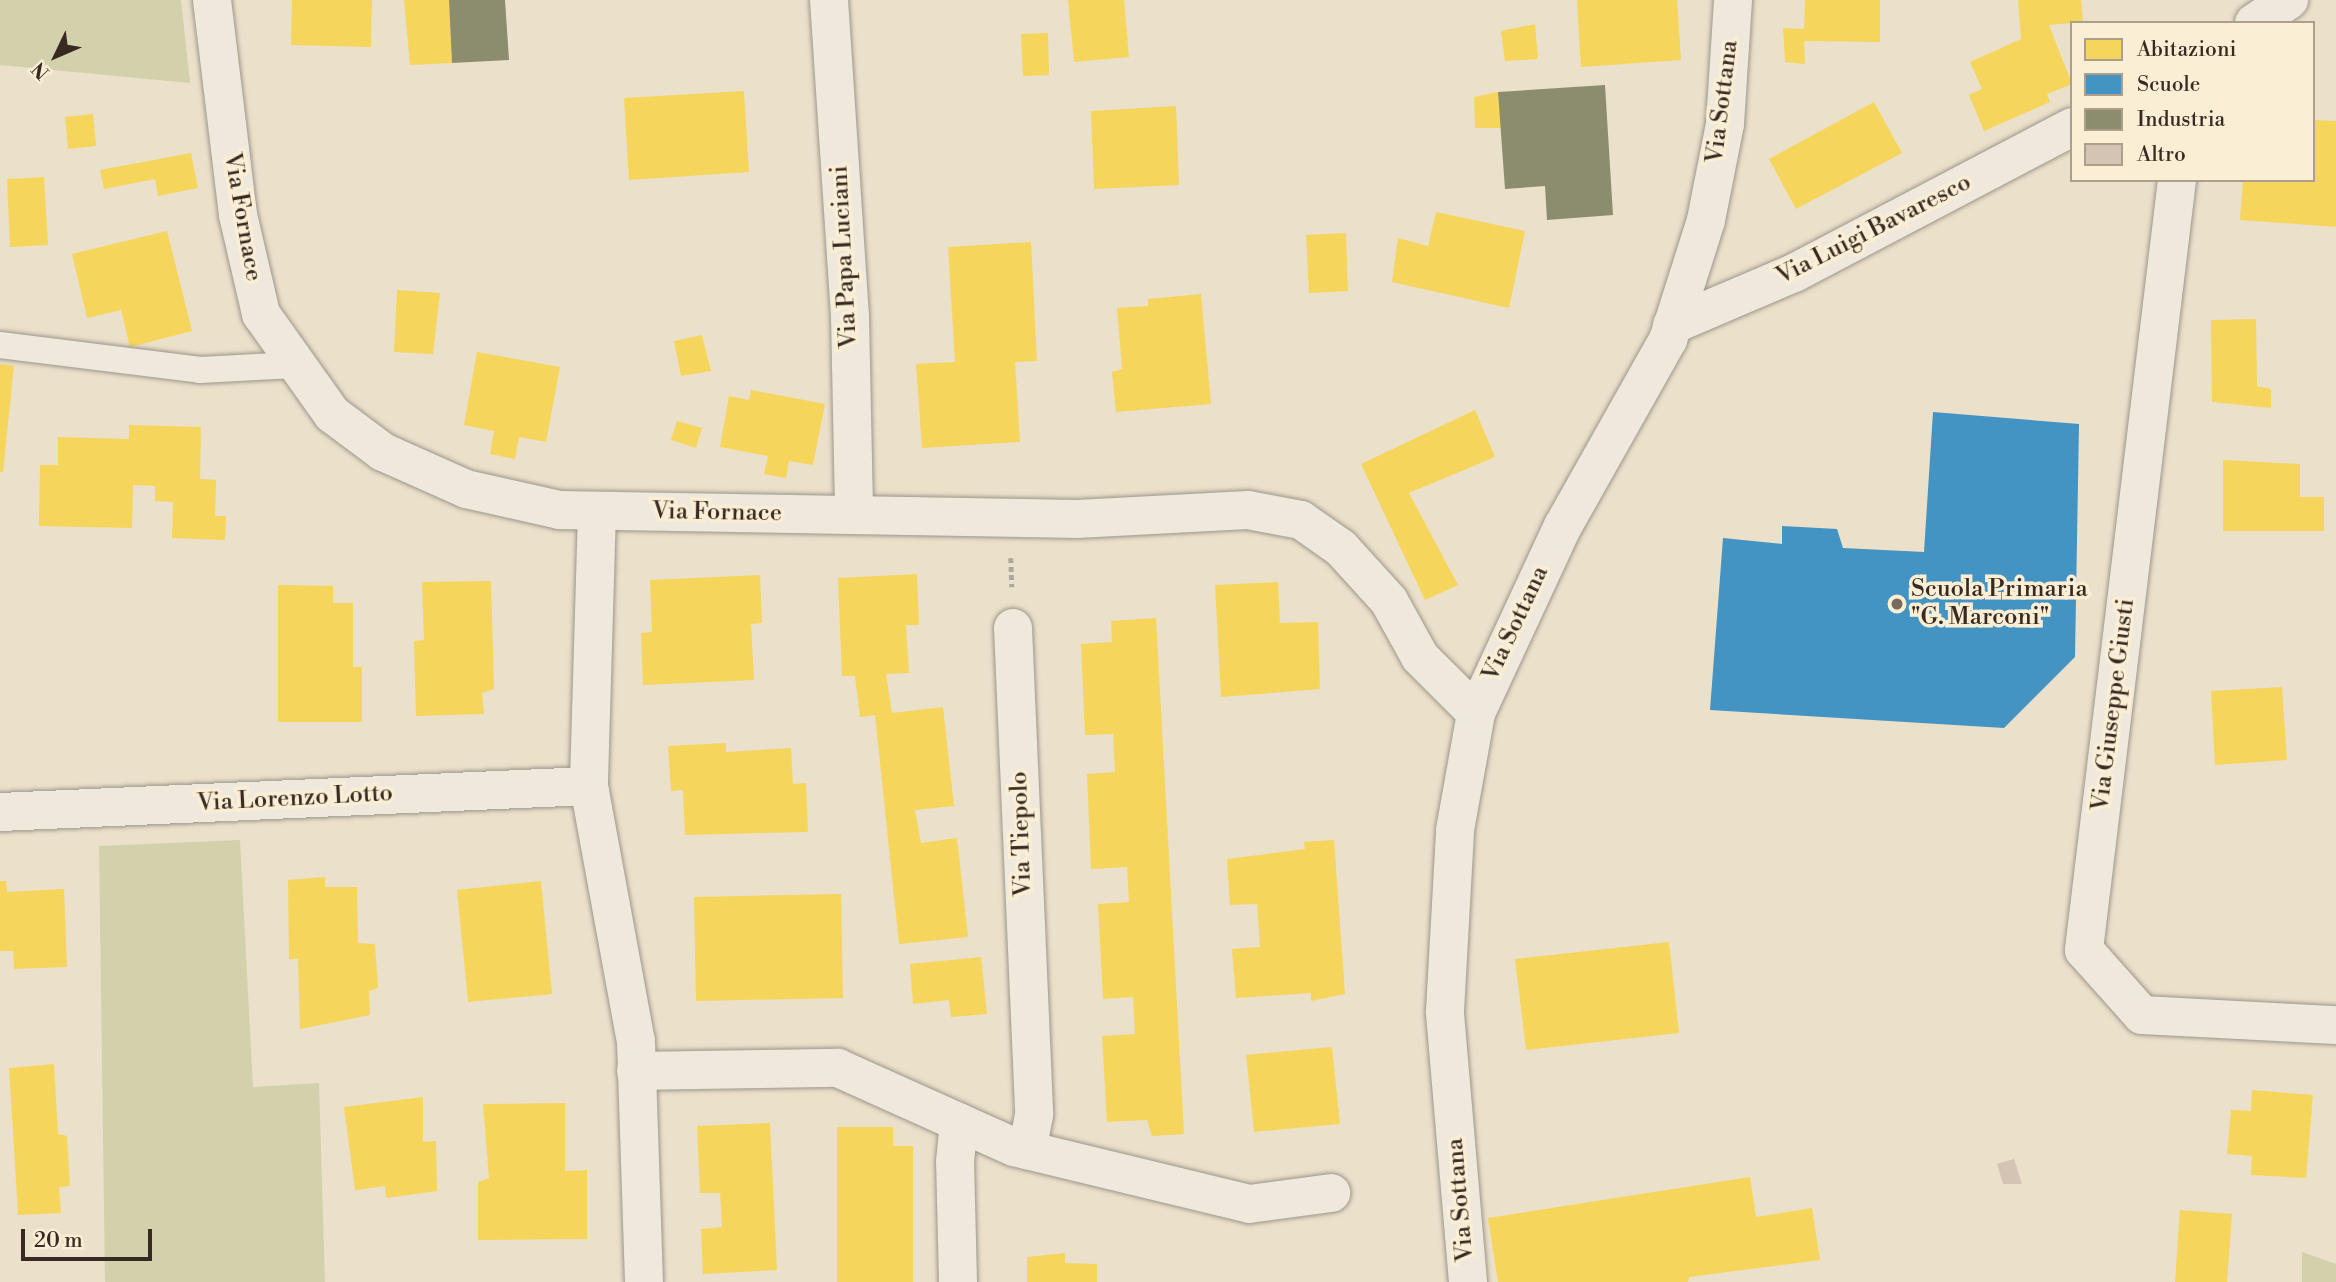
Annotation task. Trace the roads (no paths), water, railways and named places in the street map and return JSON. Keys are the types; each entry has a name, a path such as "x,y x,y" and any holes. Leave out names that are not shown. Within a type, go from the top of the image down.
{"street":[{"name":"Via Fornace","path":"212,0 238,215 261,313 294,366 332,414 383,452 467,489 560,509 1077,519 1248,510 1301,520 1341,548 1389,601 1419,657 1476,713"},
{"name":"Via Papa Luciani","path":"828,0 850,317 854,514"},
{"name":"Via Sottana","path":"1468,1282 1445,1011 1455,830 1476,713 1563,526 1672,325 1706,220 1725,124 1733,0"},
{"path":"2257,21 2289,0"},
{"name":"Via Luigi Bavaresco","path":"1672,325 1794,273 2070,128"},
{"name":"Via Giuseppe Giusti","path":"2177,182 2084,950 2142,1015 2336,1025"},
{"path":"597,511 589,786 636,1041 644,1282"},
{"name":"Via Tiepolo","path":"1013,628 1034,1115 1027,1150"},
{"name":"Via Lorenzo Lotto","path":"0,811 589,786"},
{"path":"636,1071 838,1068 1027,1150 1249,1204 1331,1193"},
{"path":"958,1282 956,1162 959,1122"}],"lane":[{"path":"0,345 200,370 294,366"}],"place":[{"name":"Scuola Primaria \"G. Marconi\"","path":"1897,604"}]}
